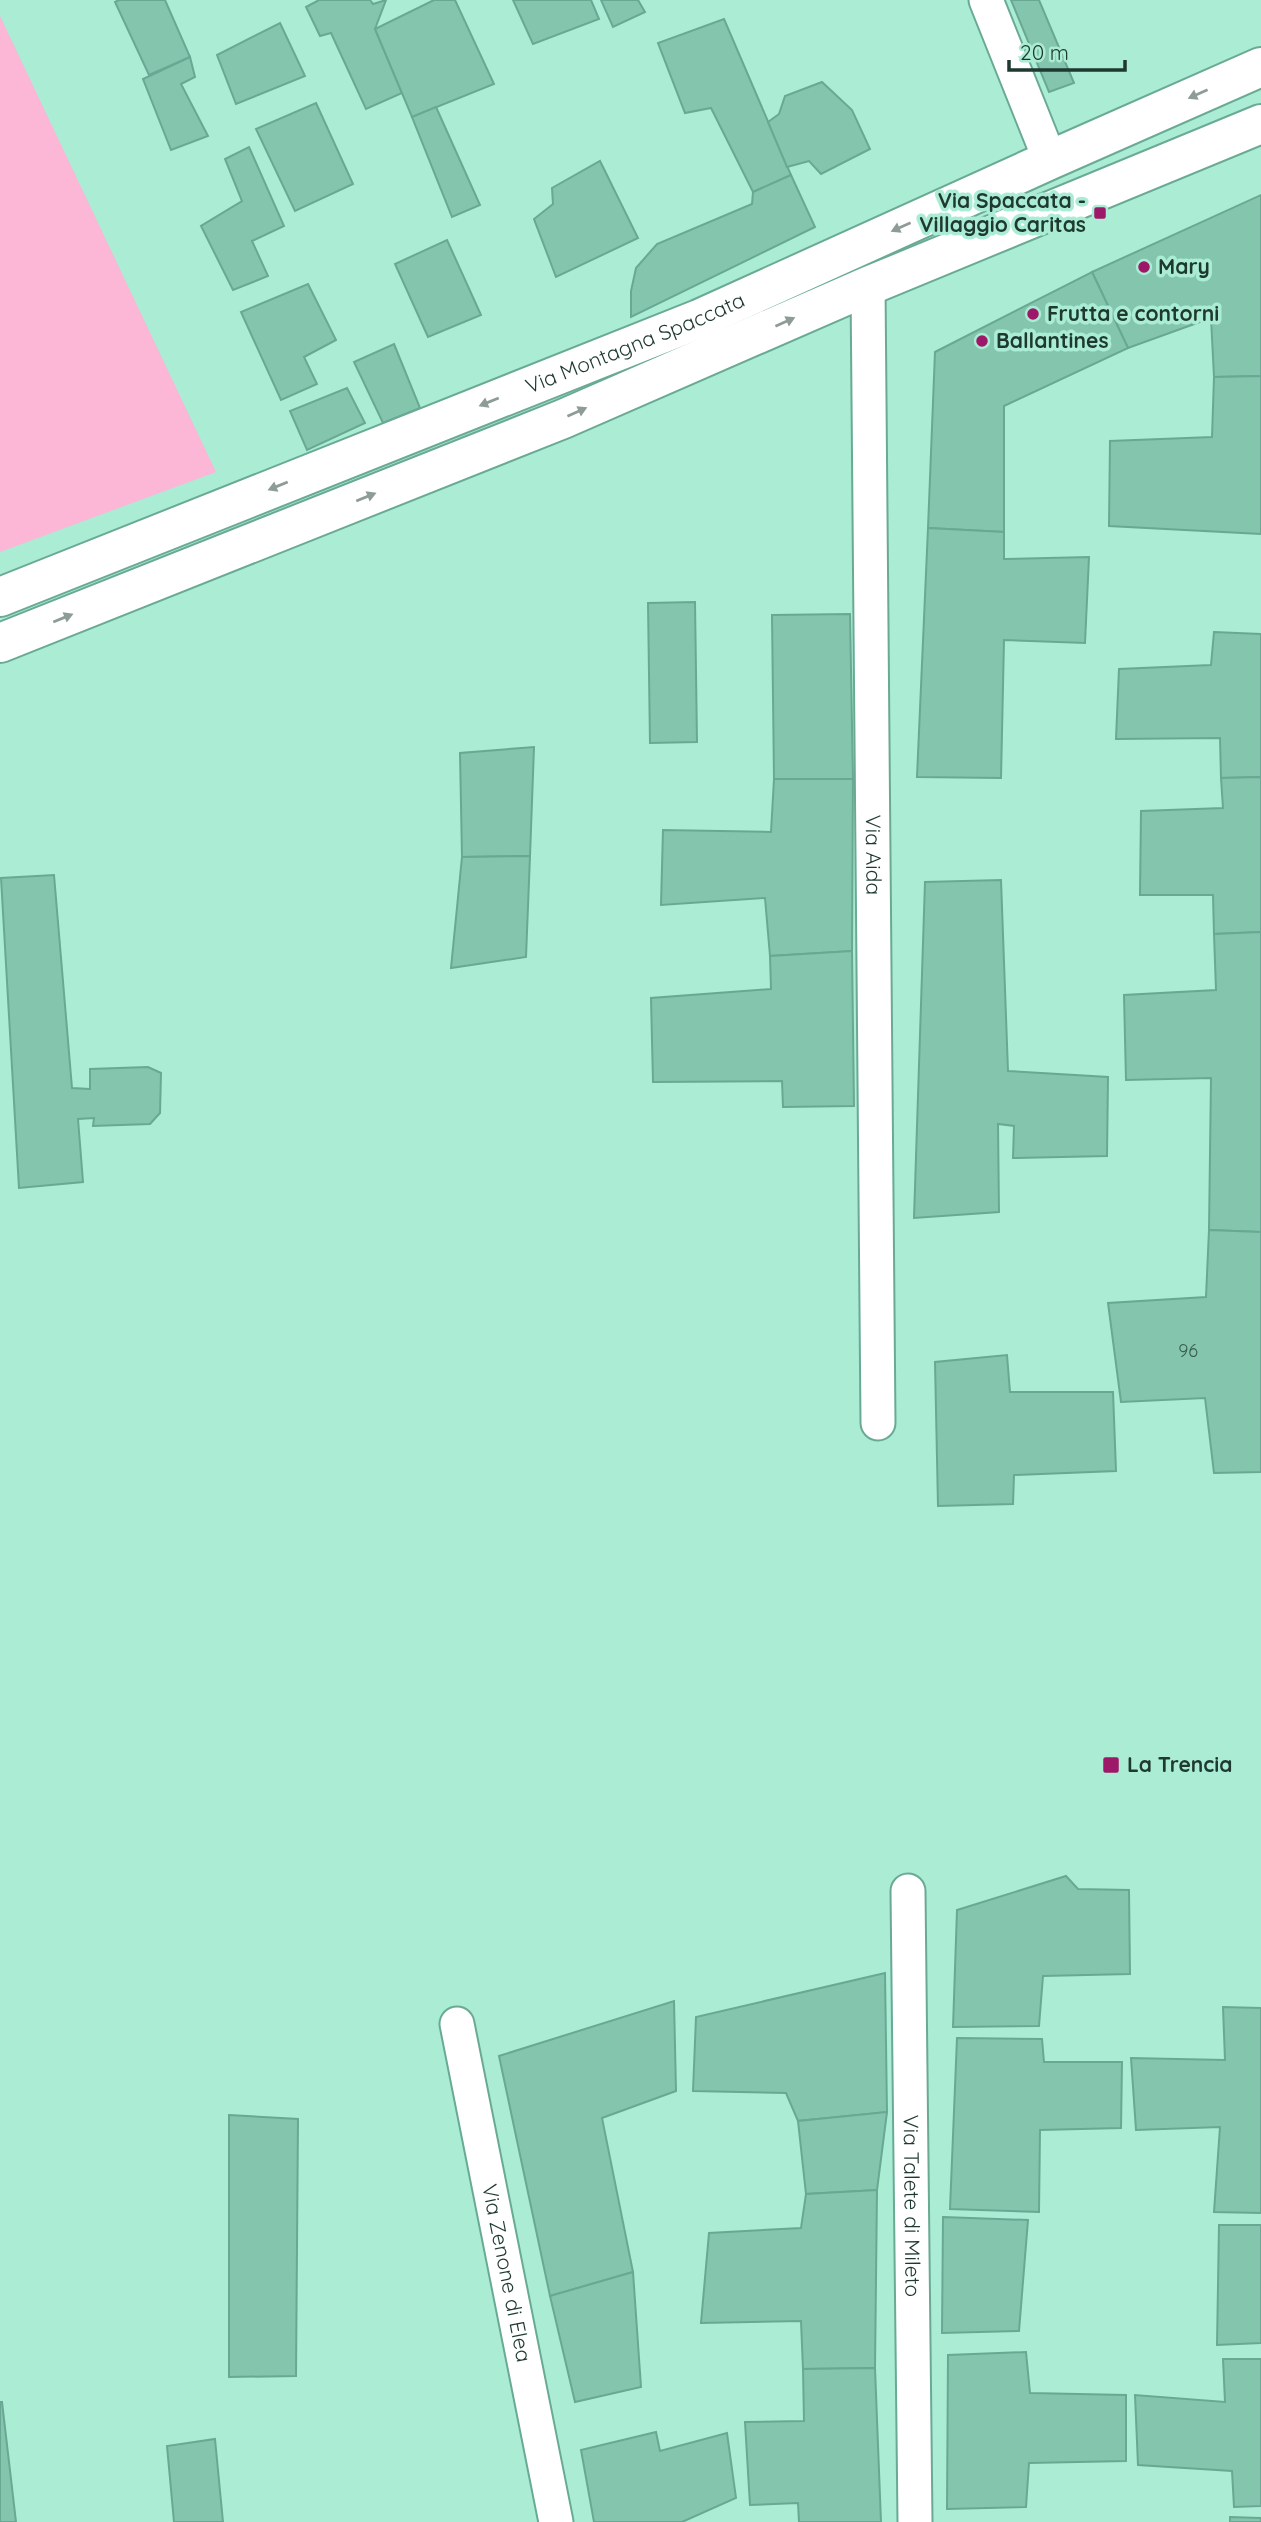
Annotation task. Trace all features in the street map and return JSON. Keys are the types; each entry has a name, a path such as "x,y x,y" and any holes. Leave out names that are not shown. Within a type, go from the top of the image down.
{"main road":[{"name":"Via Montagna Spaccata","path":"0,597 699,319 1050,159 1261,67"},
{"name":"Via Montagna Spaccata","path":"0,643 563,419 868,286 1261,124"}],"street":[{"path":"986,0 1050,159"},
{"name":"Via Aida","path":"868,286 878,1423"},
{"name":"Via Talete di Mileto","path":"908,1891 915,2522"},
{"name":"Via Zenone di Elea","path":"457,2024 556,2522"}],"shaded area":[{"path":"0,16 216,472 0,552"}],"building":[{"path":"165,0 190,57 149,75 115,2"},
{"path":"319,0 370,0 373,4 386,0 375,29 402,93 366,109 331,33 320,36 306,7"},
{"path":"434,0 455,0 494,84 412,117 375,29"},
{"path":"513,0 591,0 599,19 533,44"},
{"path":"601,0 638,0 645,12 613,27"},
{"path":"1011,0 1039,0 1074,83 1049,92"},
{"path":"724,19 791,175 753,192 711,108 685,113 658,43"},
{"path":"280,23 305,76 236,104 217,55"},
{"path":"190,57 195,77 181,84 208,136 171,150 143,79"},
{"path":"822,82 852,110 870,149 821,174 809,161 787,167 768,122 779,114 785,96"},
{"path":"316,103 353,184 295,211 256,129"},
{"path":"436,107 480,205 452,217 412,117"},
{"path":"249,147 284,226 252,241 268,276 233,290 201,226 242,201 225,159"},
{"path":"600,161 638,238 556,277 534,219 553,204 552,188"},
{"path":"791,175 815,227 631,317 631,291 636,268 657,244 752,204 753,192"},
{"path":"1261,195 1261,376 1214,377 1211,318 1128,348 1092,272"},
{"path":"447,240 481,315 428,337 395,264"},
{"path":"1092,272 1128,348 1004,406 1004,532 928,528 935,352"},
{"path":"308,284 336,340 304,357 317,384 281,400 241,312"},
{"path":"394,344 420,408 383,423 354,362"},
{"path":"1261,376 1261,534 1109,526 1110,441 1212,437 1214,377"},
{"path":"347,388 365,423 307,450 290,411"},
{"path":"928,528 1004,532 1004,559 1089,557 1085,643 1004,640 1001,778 917,777"},
{"path":"695,602 697,742 650,743 648,603"},
{"path":"850,614 853,779 774,779 772,615"},
{"path":"1214,632 1261,634 1261,777 1221,778 1220,738 1116,739 1119,669 1211,665"},
{"path":"534,747 530,856 462,857 460,753"},
{"path":"1261,777 1261,932 1214,934 1213,895 1140,895 1141,811 1223,808 1221,778"},
{"path":"774,779 853,779 852,951 770,956 765,898 661,905 663,830 771,832"},
{"path":"530,856 526,957 451,968 462,857"},
{"path":"54,875 72,1088 90,1089 90,1069 148,1067 161,1073 160,1113 150,1124 93,1126 94,1118 78,1119 83,1182 19,1188 1,878"},
{"path":"1001,880 1008,1071 1108,1077 1107,1156 1013,1158 1014,1126 998,1124 999,1212 914,1218 925,882"},
{"path":"1261,932 1261,1232 1209,1230 1211,1078 1126,1080 1124,995 1216,990 1214,934"},
{"path":"852,951 854,1106 783,1107 782,1081 653,1082 651,998 771,989 770,956"},
{"path":"1209,1230 1261,1232 1261,1472 1214,1473 1205,1398 1121,1402 1108,1303 1206,1297"},
{"path":"1007,1355 1010,1392 1113,1392 1116,1471 1014,1475 1013,1504 938,1506 935,1362"},
{"path":"1066,1876 1078,1889 1129,1890 1130,1974 1043,1976 1039,2026 953,2027 957,1910"},
{"path":"885,1973 887,2112 798,2121 786,2093 693,2091 696,2017"},
{"path":"674,2001 676,2091 602,2118 633,2272 550,2296 499,2056"},
{"path":"1223,2007 1261,2008 1261,2213 1214,2212 1220,2127 1136,2130 1131,2058 1225,2060"},
{"path":"957,2038 1042,2039 1044,2062 1122,2062 1121,2128 1040,2130 1039,2212 950,2209"},
{"path":"887,2112 877,2190 806,2194 798,2121"},
{"path":"229,2115 298,2119 296,2376 229,2377"},
{"path":"877,2190 875,2368 803,2369 801,2321 701,2323 709,2233 801,2228 806,2194"},
{"path":"943,2217 1028,2220 1019,2331 942,2333"},
{"path":"1219,2225 1261,2225 1261,2343 1217,2345"},
{"path":"633,2272 641,2387 575,2402 550,2296"},
{"path":"1026,2352 1030,2393 1126,2395 1126,2461 1029,2463 1026,2507 947,2509 948,2355"},
{"path":"1223,2359 1261,2359 1261,2506 1234,2507 1232,2471 1138,2465 1135,2395 1225,2402"},
{"path":"875,2368 881,2522 799,2522 798,2503 750,2505 745,2422 804,2421 803,2369"},
{"path":"2,2402 16,2522 0,2522"},
{"path":"656,2432 660,2451 727,2433 736,2498 682,2522 594,2522 581,2450"},
{"path":"215,2439 223,2522 174,2522 167,2446"},
{"path":"1230,2517 1261,2518 1261,2522 1230,2522"}],"place":[{"name":"Via Spaccata - Villaggio Caritas","path":"1100,213"},
{"name":"Mary","path":"1144,267"},
{"name":"Frutta e contorni","path":"1033,314"},
{"name":"Ballantines","path":"982,341"},
{"name":"La Trencia","path":"1111,1765"}]}
